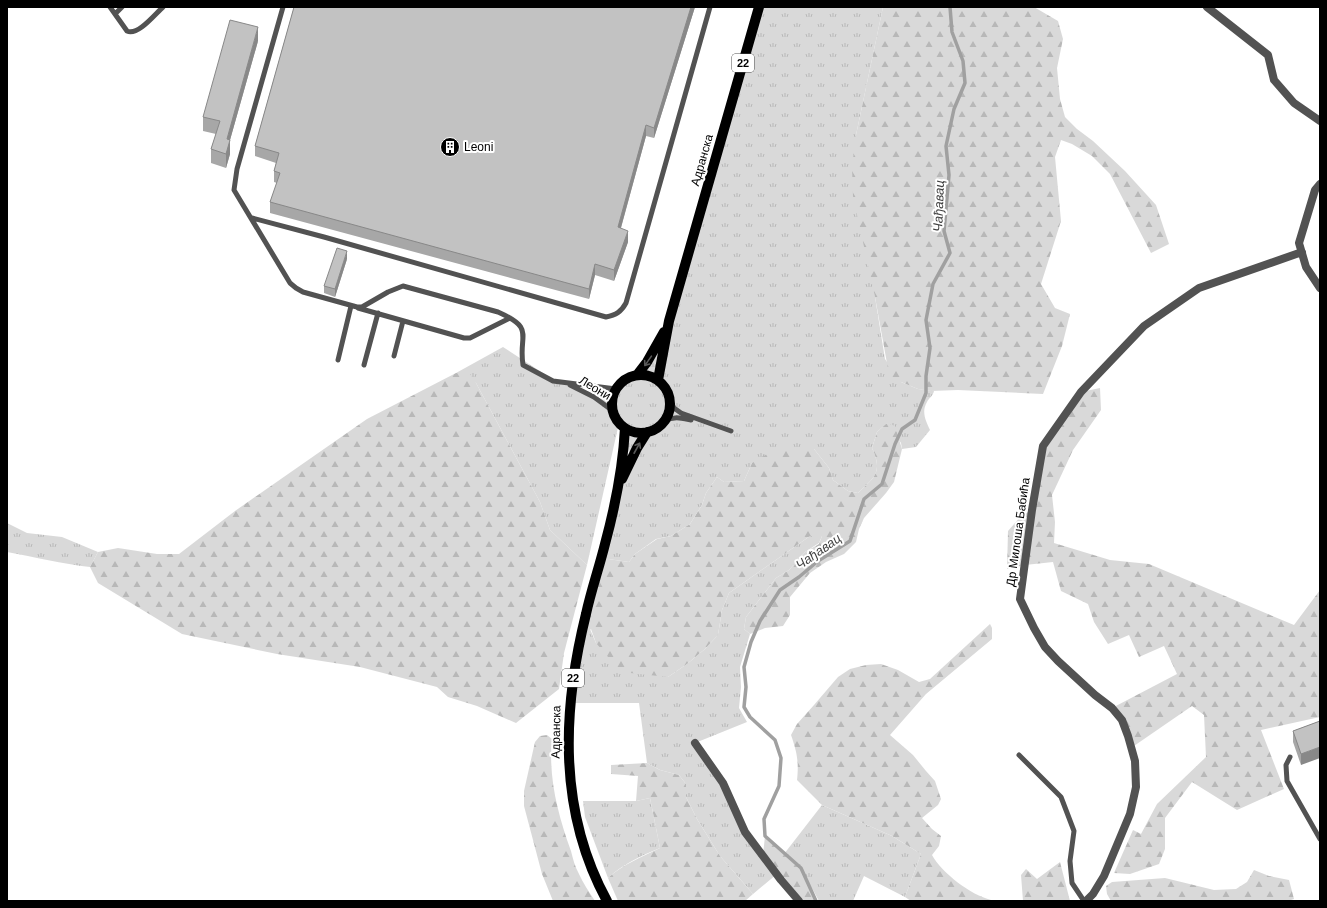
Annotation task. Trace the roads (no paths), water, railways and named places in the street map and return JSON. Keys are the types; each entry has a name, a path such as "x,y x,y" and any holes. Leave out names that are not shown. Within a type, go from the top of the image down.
{"main road":[{"name":"Адранска","path":"658,380 669,321 759,7"},
{"name":"Адранска","path":"637,375 651,356 669,321"},
{"path":"637,375 650,376 658,380 668,392 670,400 669,414 665,421"},
{"name":"22","path":"616,389 622,382 637,375"},
{"path":"616,389 613,398 613,411 619,423 624,428 638,433 647,432"},
{"name":"22","path":"647,432 660,426 665,421"},
{"name":"Адранска","path":"607,901 589,862 577,820 570,776 568,732 572,685 578,651 592,592 606,544 617,490 623,450 624,428"},
{"name":"Адранска","path":"617,490 637,448 647,432"}],"street":[{"path":"1207,7 1268,55 1274,80 1294,103 1320,121"},
{"path":"1320,184 1315,190 1299,243 1306,267 1320,288"},
{"name":"Др Милоша Бабића","path":"1085,901 1093,894 1104,876 1130,814 1136,787 1135,761 1122,720 1112,708 1095,695 1045,647 1020,599 1032,510 1043,446 1081,392 1144,326 1199,288 1302,252"},
{"path":"695,743 723,784 745,832 781,880 799,901"}],"lane":[{"path":"110,7 127,31 131,33 138,31 163,7"},
{"path":"115,14 122,7"},
{"path":"283,7 234,180 234,190 290,283 303,292 464,338 470,338 510,318"},
{"path":"252,218 606,317 613,316 621,312 626,303 710,7"},
{"path":"357,308 362,307 388,292 403,286 498,312 510,318 522,327 523,365 553,381 567,383"},
{"path":"338,360 351,306"},
{"path":"364,365 378,314"},
{"path":"394,356 403,320"},
{"name":"Леони","path":"567,383 616,389"},
{"name":"Леони","path":"567,383 594,397 613,411"},
{"path":"670,400 674,408 680,413 731,431"},
{"path":"665,421 671,417 679,417 712,425"},
{"name":"Др Милоша Бабића","path":"1019,755 1061,797 1074,831 1070,861 1072,883 1085,901"},
{"path":"1290,757 1286,765 1287,781 1320,839"}],"waterway":[{"name":"Чађавац","path":"816,901 801,868 765,836 764,819 779,786 781,758 775,740 750,717 744,707 746,687 744,667 751,642 760,621 780,590 818,561 850,541 864,499 882,484 895,444 902,429 915,420 926,393 926,376 930,348 926,320 933,284 950,253 944,231 949,175 946,146 954,109 965,83 963,61 952,32 950,7"}],"place":[{"name":"Leoni","path":"450,147"}]}
